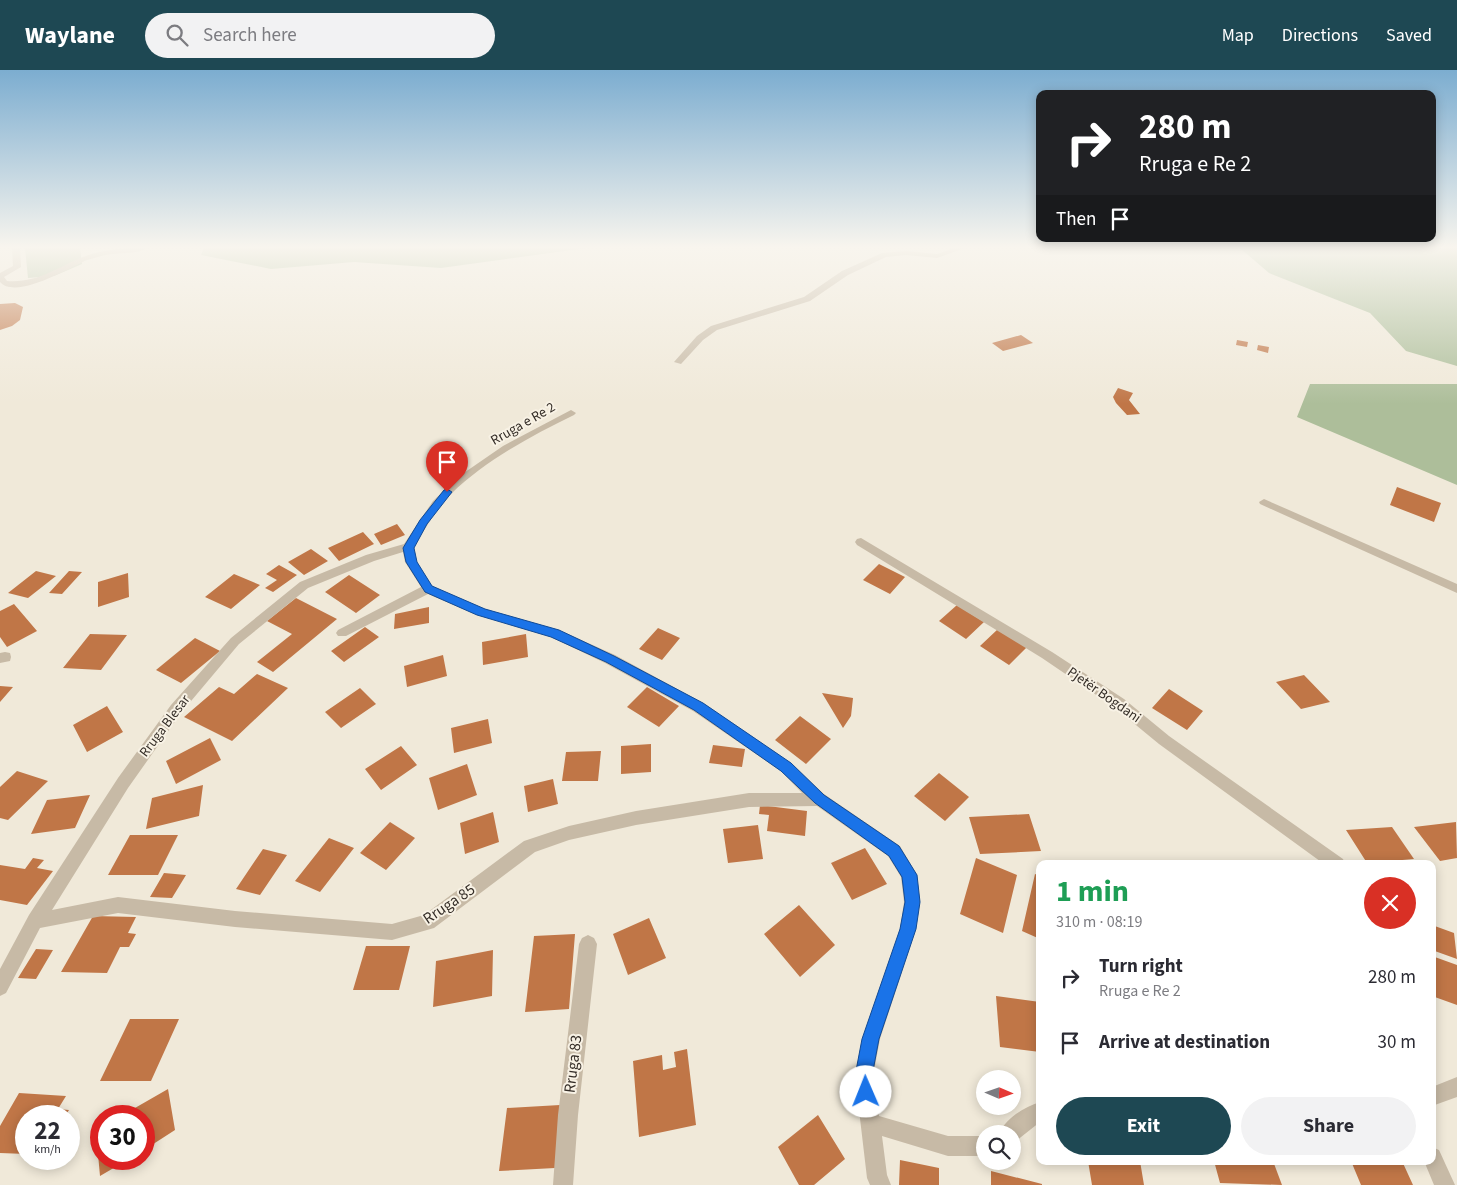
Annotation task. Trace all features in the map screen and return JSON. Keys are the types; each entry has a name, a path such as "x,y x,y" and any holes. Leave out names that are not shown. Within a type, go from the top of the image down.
{"street":[{"path":"678,362 700,338 714,328 804,300"},
{"name":"Rruga e Re 2","path":"408,548 424,522 454,487 480,465 544,426 571,413"},
{"path":"1264,502 1457,589"},
{"name":"Pjetër Bogdani","path":"861,542 1119,702 1164,740 1331,860"},
{"path":"408,548 411,562 428,589 481,612 555,633 610,659 698,707 786,767 820,799 894,851 909,875 912,902 908,929 870,1039 864,1076 877,1178 881,1185"},
{"name":"Rruga Blesar","path":"0,987 35,921 139,760 176,708 235,641 304,585 370,558 408,548"},
{"path":"342,633 428,589"},
{"name":"Rruga 85","path":"35,921 118,905 234,919 392,932 428,922 530,846 568,832 636,818 749,800 820,799"},
{"name":"Rruga 83","path":"563,1185 568,1115 588,944"},
{"path":"1436,1096 1457,1086"},
{"path":"1019,1125 1031,1115 1036,1113"},
{"path":"870,1123 948,1146 976,1146"},
{"path":"1436,1165 1445,1185"}],"green space":[{"path":"1337,300 1457,300 1457,366 1406,351 1370,313"},
{"path":"1310,384 1457,384 1457,485 1297,417"}],"building":[{"path":"15,303 23,307 20,320 12,326 0,330 0,304"},
{"path":"1021,335 1033,343 1003,351 992,343"},
{"path":"1237,340 1248,342 1247,347 1236,345"},
{"path":"1258,345 1269,347 1268,353 1257,350"},
{"path":"1118,388 1133,393 1129,400 1140,414 1127,415 1116,403 1113,397"},
{"path":"1397,487 1441,503 1434,522 1390,505"},
{"path":"397,524 405,535 381,545 374,534"},
{"path":"363,532 374,544 339,561 328,548"},
{"path":"311,549 328,561 304,575 288,562"},
{"path":"879,564 905,577 890,594 863,580"},
{"path":"279,565 297,575 273,592 265,588 277,580 266,574"},
{"path":"36,571 56,576 28,598 8,593"},
{"path":"69,571 82,572 62,594 49,593"},
{"path":"128,573 129,597 98,607 98,582"},
{"path":"234,574 260,585 231,609 205,597"},
{"path":"349,575 380,595 356,613 325,592"},
{"path":"296,598 337,619 273,672 257,662 292,634 267,621"},
{"path":"14,604 37,631 7,647 0,637 0,611"},
{"path":"957,605 984,622 966,639 939,621"},
{"path":"429,607 429,623 394,629 395,614"},
{"path":"365,627 379,637 344,662 331,651"},
{"path":"658,628 680,638 662,660 639,649"},
{"path":"998,629 1027,647 1009,665 980,646"},
{"path":"90,634 127,635 101,670 63,668"},
{"path":"526,634 528,657 483,665 482,642"},
{"path":"195,638 220,651 181,683 156,670"},
{"path":"443,655 447,676 407,687 404,666"},
{"path":"257,674 288,688 232,741 184,717 219,687 234,694"},
{"path":"1304,675 1330,702 1301,709 1276,682"},
{"path":"0,686 13,687 0,702"},
{"path":"647,687 679,706 659,727 627,707"},
{"path":"360,688 376,704 341,728 325,712"},
{"path":"1169,689 1203,711 1187,730 1152,708"},
{"path":"822,693 853,698 851,716 843,728"},
{"path":"107,706 123,732 87,752 73,725"},
{"path":"800,716 831,739 806,764 775,740"},
{"path":"488,719 492,743 454,753 451,728"},
{"path":"210,738 221,760 176,784 166,761"},
{"path":"651,744 651,772 621,774 621,746"},
{"path":"713,745 745,749 742,767 709,763"},
{"path":"401,746 417,765 381,790 365,769"},
{"path":"601,751 598,781 562,781 566,752"},
{"path":"467,764 477,795 438,810 429,778"},
{"path":"17,771 48,781 8,820 0,818 0,787"},
{"path":"939,773 969,797 945,821 914,796"},
{"path":"553,779 558,804 528,812 524,786"},
{"path":"203,785 199,816 146,829 152,798"},
{"path":"90,795 75,828 31,834 47,800"},
{"path":"760,805 807,811 805,836 767,831 769,815 759,814"},
{"path":"493,812 499,842 465,854 460,823"},
{"path":"1029,814 1041,851 980,854 969,817"},
{"path":"390,822 415,838 386,870 360,853"},
{"path":"1456,822 1457,858 1440,861 1414,827"},
{"path":"758,825 763,859 728,863 723,829"},
{"path":"1392,827 1414,859 1365,860 1346,830"},
{"path":"130,835 178,835 158,875 108,875"},
{"path":"329,838 354,848 320,892 295,881"},
{"path":"865,848 887,884 852,900 831,863"},
{"path":"263,849 287,855 260,895 236,889"},
{"path":"33,858 44,860 37,868 53,871 27,905 0,900 0,865 25,869"},
{"path":"976,858 1017,875 1003,933 960,914"},
{"path":"164,873 186,875 172,898 150,897"},
{"path":"1035,874 1036,937 1022,931"},
{"path":"799,905 835,945 800,977 764,934"},
{"path":"93,916 136,917 128,933 136,934 129,947 120,947 107,973 61,972"},
{"path":"649,918 666,958 628,975 613,934"},
{"path":"1436,926 1454,933 1457,959 1436,951"},
{"path":"575,934 569,1009 525,1012 534,936"},
{"path":"366,946 410,946 399,990 353,990"},
{"path":"36,949 53,950 36,979 18,978"},
{"path":"493,950 492,996 433,1007 436,961"},
{"path":"1436,957 1457,965 1457,1005 1436,997"},
{"path":"996,996 1036,1001 1036,1052 1000,1047"},
{"path":"130,1019 179,1019 151,1081 100,1081"},
{"path":"687,1049 696,1125 639,1137 633,1061 662,1055 663,1070 676,1067 674,1052"},
{"path":"168,1089 175,1130 155,1143 155,1105 140,1105"},
{"path":"19,1093 66,1096 60,1105 15,1105 15,1154 0,1153 0,1126"},
{"path":"560,1105 555,1168 499,1171 507,1108"},
{"path":"818,1115 845,1159 814,1185 799,1185 778,1147"},
{"path":"900,1160 939,1168 939,1185 899,1185"},
{"path":"1089,1165 1141,1165 1144,1185 1092,1185"},
{"path":"1215,1165 1274,1165 1282,1185 1220,1183"},
{"path":"1353,1165 1404,1165 1413,1185 1361,1185"},
{"path":"99,1170 110,1170 100,1176"},
{"path":"991,1171 1042,1184 1042,1185 991,1185"}],"route":[{"path":"447,492 424,522 408,548 411,562 428,589 481,612 555,633 610,659 698,707 786,767 820,799 894,851 909,875 912,902 908,929 870,1039 864,1076 866,1092"}]}
